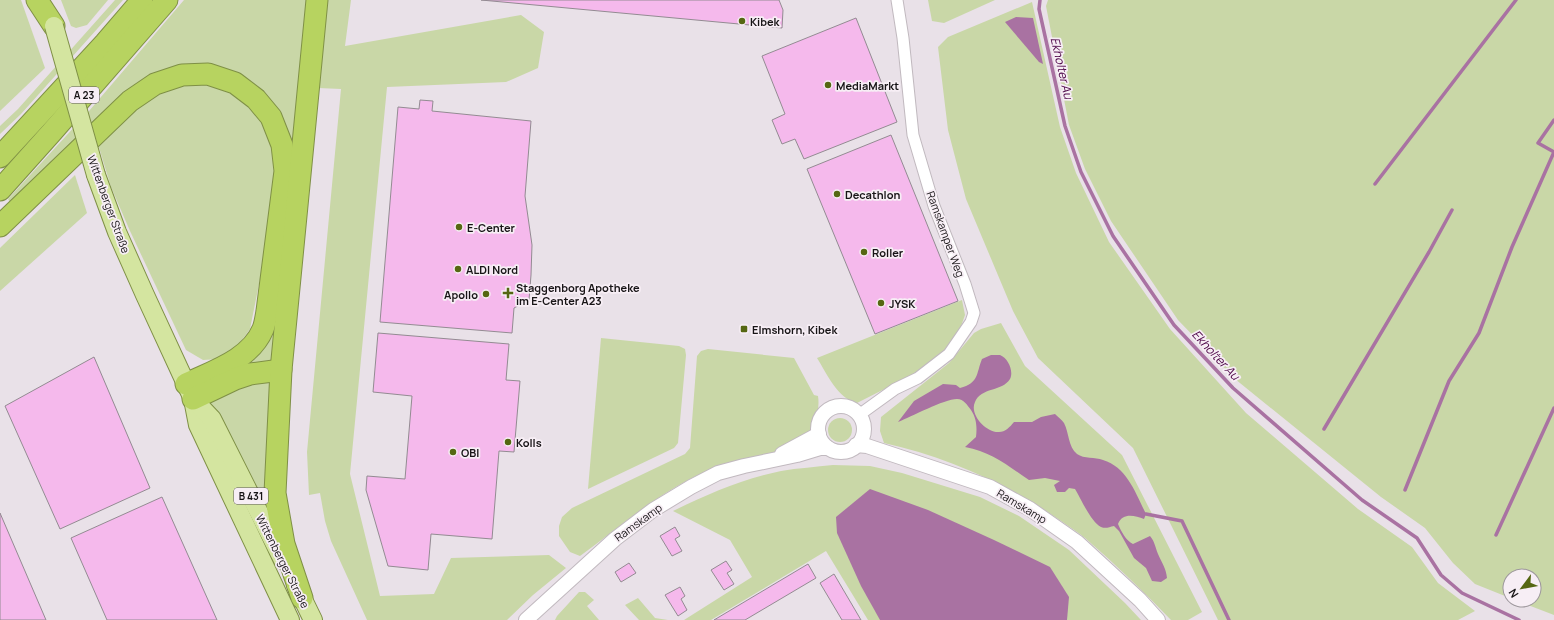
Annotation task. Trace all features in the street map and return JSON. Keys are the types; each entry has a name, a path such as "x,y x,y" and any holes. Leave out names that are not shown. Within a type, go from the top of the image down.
{"highway":[{"path":"37,0 54,26"},
{"name":"A 23","path":"0,157 142,0"},
{"name":"A 23","path":"0,190 51,134 167,0"},
{"path":"302,598 284,544 275,493 281,370 317,0"},
{"path":"0,226 130,101 155,84 182,76 208,74 235,83 256,99 271,117 282,146 285,171 267,311 263,329 245,353 189,391"},
{"path":"0,140 18,123 36,118"},
{"path":"189,391 250,374 281,370"}],"main road":[{"name":"Wittenberger Straße","path":"48,0 96,175 117,232 189,391 198,425 290,620"},
{"name":"Wittenberger Straße","path":"189,391 212,419 313,620"}],"street":[{"name":"Ramskamper Weg","path":"859,414 895,389 918,378 949,354 971,322 974,313 934,206 913,135 897,0"},
{"path":"828,448 822,442 819,434 818,426 821,417 827,410 844,406 859,414 863,422 864,430 861,439 856,445"},
{"name":"Ramskamp","path":"772,460 819,434"},
{"name":"Ramskamp","path":"526,620 615,539 652,510 691,487 718,473 744,466 797,456 820,448 828,448 835,451 850,450 856,445 867,446 990,487 1030,509 1077,542 1140,600 1158,620"}],"green space":[{"path":"0,0 21,0 45,68 0,111"},
{"path":"61,0 108,0 87,25 76,28 71,26"},
{"path":"115,0 123,0 21,114 0,134 0,126 18,109"},
{"path":"184,0 308,0 272,364 231,376 257,349 287,158 260,95 182,71 10,202 8,199 89,111"},
{"path":"325,0 351,0 345,46 521,15 544,32 538,68 506,82 387,87 350,474 380,596 434,594 451,558 549,555 566,568 533,595 507,620 367,620 331,541 325,521 320,493 309,495 307,452 341,89 318,88"},
{"path":"928,0 995,0 944,23 932,21"},
{"path":"1048,0 1554,0 1554,615 1536,608 1542,608 1542,568 1502,568 1502,595 1475,584 1453,563 1425,528 1381,497 1235,379 1178,320 1111,221 1085,169 1069,125 1046,6"},
{"path":"1032,2 1060,127 1076,173 1109,242 1170,329 1246,413 1358,509 1412,547 1438,583 1475,611 1458,620 1218,620 1133,448 1038,358 1013,311 966,199 948,130 938,47 948,37"},
{"path":"183,82 231,87 269,123 277,160 265,254 250,329 237,347 219,359 203,360 186,350 111,187 97,141 156,90"},
{"path":"75,175 87,213 0,291 0,248"},
{"path":"962,300 965,315 959,332 945,350 916,373 857,403 844,397 829,378 817,358"},
{"path":"1001,323 1025,366 1122,455 1202,612 1188,620 1171,620 1129,578 1085,538 1020,495 976,473 954,464 884,443 880,431 881,417 949,363 974,333 981,329"},
{"path":"601,338 679,346 685,349 686,355 678,443 674,448 588,489"},
{"path":"708,349 794,358 814,395 818,396 816,417 812,427 806,435 787,447 765,455 717,467 690,479 648,505 580,556 570,552 559,536 559,526 562,517 572,508 685,454 690,448 697,356 701,351"},
{"path":"272,376 271,521 209,406 210,396"},
{"path":"840,418 849,421 852,430 849,439 840,442 831,439 828,430 831,421"},
{"path":"833,465 870,466 902,473 980,497 1019,516 1069,550 1141,620 868,620 826,551 711,620 684,620 752,577 730,540 673,511 712,493 753,478 781,471"},
{"path":"579,592 585,592 594,600 587,606 599,620 555,620 557,616"},
{"path":"638,598 655,618 668,620 639,620 625,605"}],"shaded area":[{"path":"1016,17 1033,18 1043,64 1039,62 1005,22"},
{"path":"991,355 1000,355 1006,359 1010,365 1011,376 1010,379 1002,386 978,397 975,402 974,412 980,422 989,429 1001,432 1007,429 1014,422 1032,422 1041,417 1055,414 1064,423 1070,443 1077,454 1083,457 1100,459 1111,464 1125,475 1130,482 1146,514 1144,519 1126,516 1120,520 1118,524 1122,533 1130,543 1133,544 1150,536 1165,568 1167,578 1161,582 1152,581 1146,568 1134,558 1119,531 1114,526 1104,528 1097,524 1075,489 1069,488 1065,492 1057,492 1054,485 1060,481 1045,478 1029,480 1006,464 991,456 965,447 976,437 976,427 973,413 967,404 962,400 957,399 944,402 898,422 914,401 943,384 956,385 960,388 974,381 982,359"},
{"path":"870,489 928,510 1050,567 1069,597 1067,620 880,620 861,586 837,533 836,517"}],"building":[{"name":"Kibek","path":"481,0 779,0 783,10 782,28"},
{"name":"MediaMarkt","path":"856,18 897,122 804,159 795,139 782,144 772,120 785,114 762,56"},
{"name":"E-Center","path":"420,100 433,101 432,111 531,121 525,196 532,245 529,300 514,308 512,333 380,322 398,107 419,109"},
{"path":"891,135 958,301 875,334 807,169"},
{"name":"OBI","path":"378,333 509,344 506,380 520,381 514,452 499,451 492,539 431,534 428,570 388,566 366,490 367,476 405,479 412,396 373,392"},
{"path":"94,357 150,488 60,529 5,406"},
{"path":"162,497 217,620 107,620 71,538"},
{"path":"0,513 46,620 0,620"},
{"path":"675,527 680,536 675,539 682,551 672,556 660,536"},
{"path":"726,561 732,570 727,573 734,584 724,590 711,570"},
{"path":"629,563 636,573 621,582 615,572"},
{"path":"808,564 816,578 745,620 714,620"},
{"path":"834,574 861,620 842,620 820,583"},
{"path":"680,587 685,596 681,599 687,610 678,616 665,595"}],"waterway":[{"name":"Ekholter Au","path":"1040,0 1039,9 1065,126 1081,172 1113,236 1174,325 1233,388 1362,500 1417,538 1441,575 1462,593 1519,620"},
{"path":"1375,184 1516,0"},
{"path":"1554,120 1538,143 1554,152"},
{"path":"1405,490 1449,381 1479,333 1512,247 1554,152"},
{"path":"1324,429 1429,252 1452,210"},
{"path":"1496,535 1554,408"},
{"path":"1146,514 1182,521 1229,620"}],"place":[{"name":"Kibek","path":"742,21"},
{"name":"MediaMarkt","path":"828,85"},
{"name":"Decathlon","path":"837,194"},
{"name":"E-Center","path":"459,227"},
{"name":"Roller","path":"864,252"},
{"name":"ALDI Nord","path":"458,269"},
{"name":"Staggenborg Apotheke im E-Center A23","path":"508,293"},
{"name":"Apollo","path":"486,294"},
{"name":"JYSK","path":"881,303"},
{"name":"Elmshorn, Kibek","path":"744,329"},
{"name":"Kolls","path":"508,442"},
{"name":"OBI","path":"453,452"}]}
